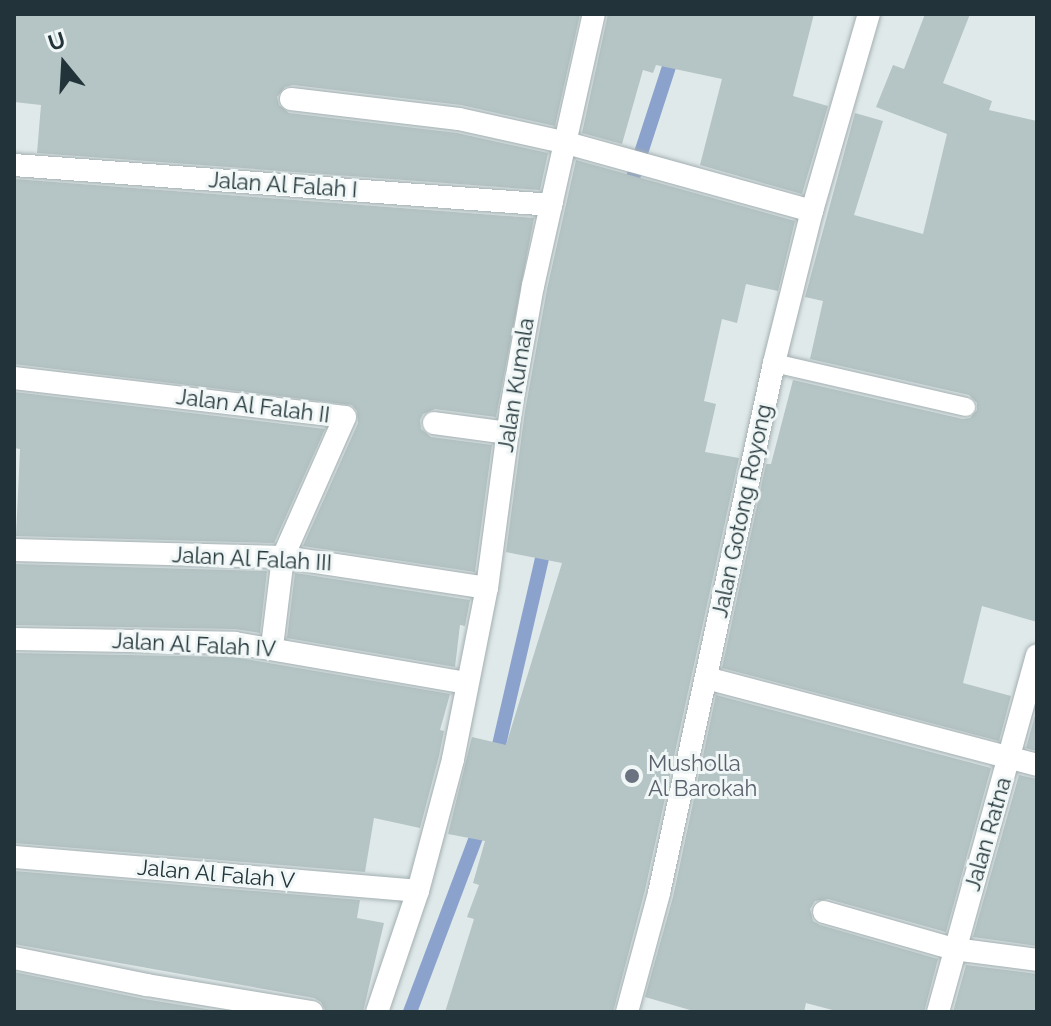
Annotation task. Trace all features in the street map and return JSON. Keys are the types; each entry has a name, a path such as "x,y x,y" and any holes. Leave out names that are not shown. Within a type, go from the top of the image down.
{"street":[{"name":"Jalan Kumala","path":"377,1012 418,891 453,759 487,588 508,433 533,286 594,14"},
{"name":"Jalan Gotong Royong","path":"627,1012 659,893 774,363 812,211 869,14"},
{"path":"291,99 459,119 567,143 812,211"},
{"name":"Jalan Al Falah I","path":"14,165 552,205"},
{"name":"Jalan Al Falah II","path":"14,378 345,417 283,557 272,647"},
{"path":"434,423 508,433"},
{"name":"Jalan Al Falah III","path":"14,550 283,557 487,588"},
{"name":"Jalan Al Falah IV","path":"14,639 235,643 467,683"},
{"name":"Jalan Ratna","path":"938,1012 1037,656"},
{"path":"706,678 1009,761 1037,765"},
{"name":"Jalan Al Falah V","path":"14,857 418,891"},
{"path":"824,912 954,949 1037,960"},
{"path":"14,958 147,985 312,1012"}],"lane":[{"path":"774,363 966,407"}],"building":[{"path":"14,14 580,14 555,126 461,105 293,85 285,87 277,97 279,105 289,113 457,133 548,153 540,190 37,153 41,105 14,102"},
{"path":"608,14 814,14 793,96 828,106 802,194 700,165 722,79 656,65 653,73 643,70 622,144 582,133"},
{"path":"925,14 970,14 943,83 992,101 989,110 1037,121 1037,622 982,606 963,683 1011,696 999,741 722,668 766,464 771,464 793,380 963,419 970,418 977,410 977,403 969,395 810,359 823,301 805,297 855,113 883,121 854,215 923,234 947,134 876,107 893,65 904,69"},
{"path":"576,160 795,221 778,291 746,284 737,323 722,319 704,401 716,404 705,452 739,458 645,890 613,1012 445,1012 474,919 467,917 479,885 473,883 485,841 448,834 472,737 506,745 562,563 506,552 525,411 547,289"},
{"path":"14,179 534,218 496,417 435,409 423,414 420,420 421,429 431,437 492,445 475,572 303,546 358,423 357,411 352,405 14,364"},
{"path":"14,392 325,429 274,543 16,536 20,449 14,448"},
{"path":"14,564 267,571 260,633 235,629 14,625"},
{"path":"295,573 470,600 465,626 460,625 455,667 287,638"},
{"path":"14,653 234,657 450,694 440,730 444,731 439,756 420,828 374,818 365,872 14,843"},
{"path":"716,695 991,768 946,932 828,899 815,901 810,909 813,921 820,925 938,959 924,1012 840,1012 806,1003 804,1012 697,1012 645,997 673,897"},
{"path":"1037,708 1037,751 1026,748"},
{"path":"1019,775 1037,779 1037,946 973,937"},
{"path":"14,871 360,900 357,918 384,923 363,1012 326,1012 321,1002 314,998 14,944"},
{"path":"966,965 1037,974 1037,1012 953,1012"},
{"path":"14,972 144,999 225,1012 14,1012"}],"waterway":[{"path":"628,193 686,14"},
{"path":"495,762 546,541"},
{"path":"410,1012 482,821"}],"place":[{"name":"Musholla Al Barokah","path":"632,776"}]}
